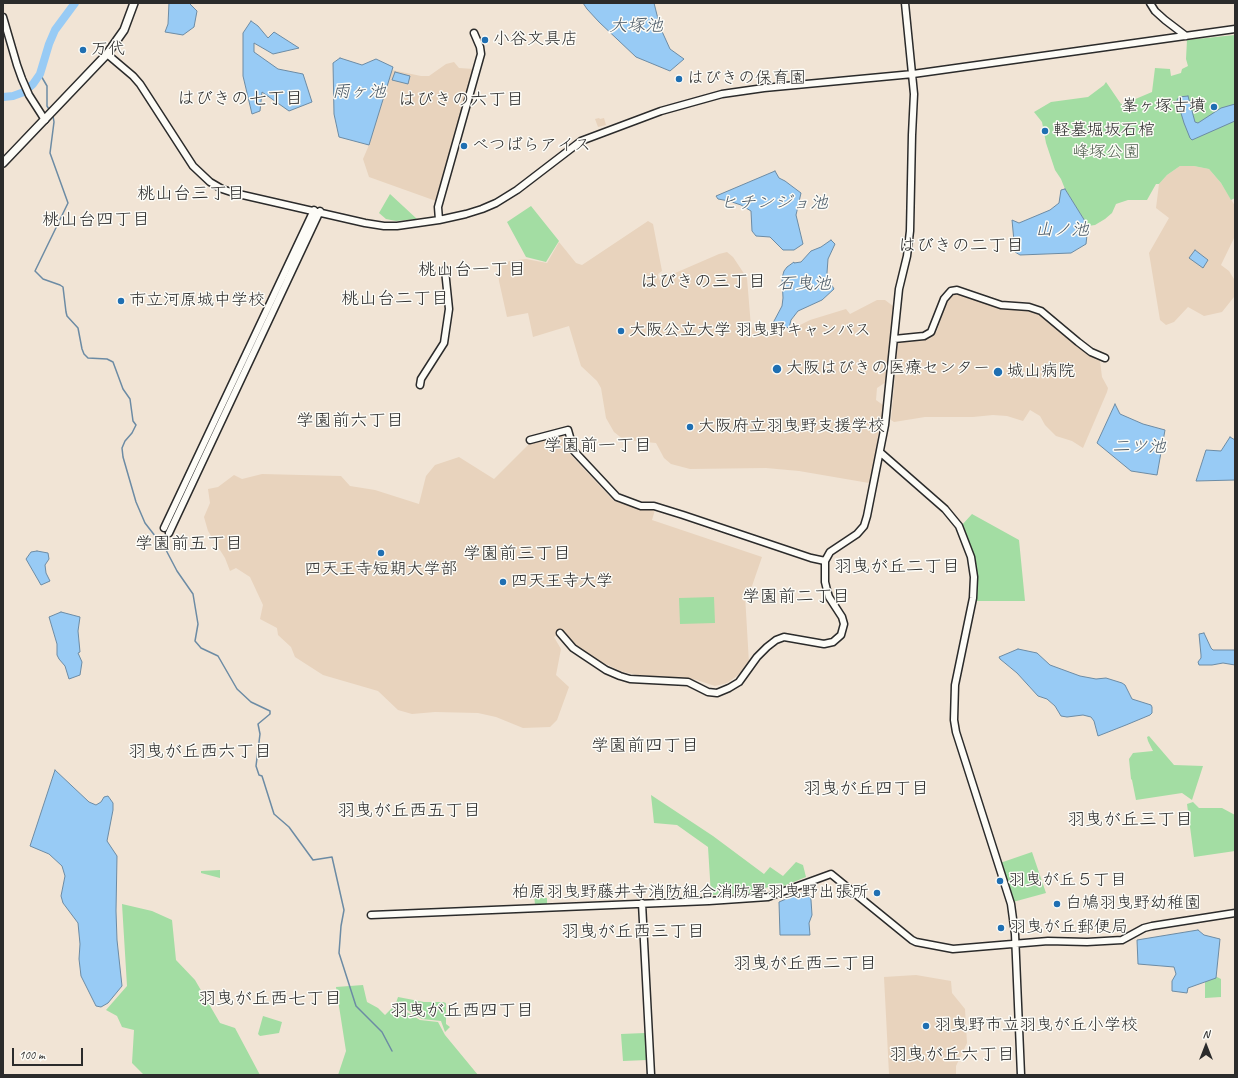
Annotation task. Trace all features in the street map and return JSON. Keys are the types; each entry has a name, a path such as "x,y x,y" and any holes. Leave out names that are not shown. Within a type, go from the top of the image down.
{"main road":[{"path":"3,163 107,54 124,30 134,3"}],"street":[{"path":"560,633 573,648 606,670 620,676 630,679 688,682 708,692 717,693 739,682 757,657 776,640 784,637 824,644 833,642 841,635 844,624 842,617 829,597 825,582 825,561 830,552 851,538 864,526 867,516 881,453 899,289 907,256 910,231 914,94 906,3"},
{"path":"1150,3 1155,11 1186,36"},
{"path":"3,17 17,65 29,95 49,116"},
{"path":"107,54 133,76 140,84 193,166 210,182 234,193 365,223 384,226 397,226 440,220 466,214 496,203 517,190 571,147 586,138 680,105 722,94 745,90 913,74 1235,29"},
{"path":"440,220 438,206 481,54 480,47 474,34"},
{"path":"166,531 317,211"},
{"path":"420,385 421,379 444,343 449,309 445,270"},
{"path":"894,339 924,336 931,332 944,299 951,291 957,290 1001,305 1029,307 1041,311 1091,352 1105,358"},
{"path":"530,440 568,430 574,451 617,497 641,506 654,506 810,558 825,561"},
{"path":"881,453 945,509 959,526 971,557 974,577 973,598 956,685 954,720 956,732 1012,904 1021,1075"},
{"path":"370,915 768,897 831,874 887,921 916,942 953,949 1048,942 1122,940 1144,928 1152,926 1235,913"},
{"path":"642,903 651,1075"}],"shaded area":[{"path":"454,62 459,68 474,69 436,201 369,177 363,159 369,145 392,70 421,76 429,76 446,64"},
{"path":"604,118 606,125 598,127 595,119"},
{"path":"1180,166 1194,166 1209,169 1221,183 1235,206 1235,236 1221,265 1229,271 1234,279 1235,291 1234,297 1222,312 1204,316 1188,307 1174,322 1166,325 1160,320 1149,253 1169,218 1156,208 1159,184 1167,175"},
{"path":"648,221 653,224 662,271 658,274 659,280 719,254 727,252 733,257 747,278 751,327 775,334 788,331 810,320 846,309 850,314 877,300 885,300 893,306 886,382 877,388 876,400 883,405 884,410 879,426 876,452 869,483 799,471 766,468 690,469 671,464 664,458 656,443 624,440 614,432 606,418 601,388 597,381 581,366 569,326 533,337 528,313 507,317 499,281 497,263 526,259 547,263 559,242 576,263 582,265"},
{"name":"城山病院","path":"962,294 996,307 1027,310 1038,314 1091,356 1100,361 1102,377 1108,388 1083,448 1072,441 1056,436 1045,425 1040,416 1030,410 1023,421 1007,416 993,415 973,417 925,417 894,422 891,420 898,342 930,339 937,331 946,302 952,296"},
{"name":"四天王寺大学","path":"562,435 566,438 570,454 614,501 634,507 655,510 652,520 762,557 752,586 745,595 749,663 737,676 727,683 715,686 686,678 638,675 623,672 595,659 575,646 562,632 554,637 561,649 556,675 569,687 557,720 550,727 523,728 496,717 478,713 435,712 412,714 398,710 378,691 323,675 295,657 291,647 278,635 277,628 260,619 263,605 250,577 236,568 230,571 225,558 208,531 204,517 210,503 208,489 218,487 234,475 242,479 262,474 341,476 350,486 375,490 419,504 426,476 435,465 459,457 494,479 529,444"},
{"name":"羽曳野市立羽曳が丘小学校","path":"916,975 951,981 952,993 965,1009 967,1043 956,1066 956,1075 889,1074 884,977"}],"green space":[{"name":"峰塚公園","path":"1235,35 1235,198 1231,200 1221,183 1209,169 1194,166 1180,166 1167,175 1159,184 1156,184 1147,200 1128,200 1116,204 1112,213 1105,219 1095,225 1088,226 1055,170 1046,143 1042,122 1034,112 1051,102 1088,97 1106,82 1121,104 1126,103 1152,92 1155,68 1170,69 1171,76 1181,73 1182,69 1188,66 1186,59 1187,40"},
{"path":"390,194 417,219 396,221 386,219 379,213"},
{"path":"531,206 559,241 546,262 526,257 507,222"},
{"path":"972,514 1019,540 1025,601 976,601 976,579 961,526"},
{"path":"714,597 715,623 680,624 679,598"},
{"path":"1149,736 1174,765 1203,766 1192,800 1182,793 1136,800 1131,779 1129,759 1133,753 1153,751 1148,741 1147,737"},
{"path":"651,795 713,836 764,874 770,867 783,876 796,862 803,865 806,877 781,887 770,886 756,893 711,895 708,847 677,825 654,823"},
{"path":"1193,802 1199,808 1222,808 1235,815 1235,851 1194,857 1187,804"},
{"path":"1032,852 1046,893 1013,902 1000,863"},
{"path":"220,870 220,878 201,873 201,871"},
{"path":"534,893 537,893 537,898 547,898 547,905 535,905"},
{"path":"122,904 152,911 172,920 176,960 195,980 220,1023 235,1028 260,1075 144,1075 132,1063 134,1030 122,1027 117,1016 106,1010 127,986"},
{"path":"1217,977 1221,979 1221,997 1205,998 1205,982"},
{"path":"363,985 367,1002 378,1008 385,1015 395,1005 420,1020 438,1022 445,1035 478,1075 338,1075 346,1051 336,987"},
{"path":"398,997 424,1002 446,1003 446,1024 450,1027 445,1032 441,1021 422,1019 396,1003"},
{"path":"263,1016 282,1022 279,1033 260,1036 258,1034"},
{"path":"645,1033 647,1060 623,1061 621,1034"}],"water":[{"path":"169,3 189,3 197,11 194,27 183,35 165,32 168,24"},
{"name":"大塚池","path":"583,3 654,3 660,27 670,49 684,59 670,71 636,57 599,22"},
{"path":"251,21 258,26 268,38 274,32 299,48 273,54 254,43 254,52 278,69 303,74 312,102 289,111 262,92 260,111 252,114 243,76 243,33"},
{"name":"雨ヶ池","path":"340,58 362,65 376,59 393,67 369,145 339,137 334,114 333,63"},
{"path":"395,72 410,76 408,84 392,80"},
{"path":"1188,96 1195,122 1198,123 1221,108 1235,104 1235,121 1192,140 1184,123 1177,100 1179,97"},
{"name":"ヒチンジョ池","path":"775,171 779,178 801,193 796,215 803,244 794,250 783,250 770,237 756,236 752,231 751,211 741,205 718,199 716,196"},
{"name":"山ノ池","path":"1065,189 1088,226 1086,244 1071,253 1020,255 1015,252 1012,220 1019,223 1050,210 1059,203 1061,190"},
{"name":"石曳池","path":"831,240 835,244 828,259 827,273 834,289 822,300 798,311 791,320 789,328 773,323 782,306 782,278 784,271 794,262 801,262 811,251 821,247"},
{"path":"1195,250 1208,260 1203,268 1189,258"},
{"name":"二ツ池","path":"1115,404 1120,414 1143,424 1165,430 1157,475 1131,471 1097,443"},
{"path":"1230,437 1235,440 1235,480 1196,481 1206,450 1221,451"},
{"path":"37,551 48,553 49,559 45,565 46,573 50,581 41,585 26,559 31,552"},
{"path":"61,612 80,617 78,631 80,652 78,653 82,662 80,675 69,679 65,666 57,655 57,644 49,617"},
{"path":"1204,633 1213,650 1235,650 1235,665 1223,663 1199,665 1198,662 1201,655 1199,634"},
{"path":"1018,649 1037,653 1050,665 1080,676 1096,679 1106,678 1122,683 1125,685 1132,699 1151,705 1152,713 1098,736 1094,721 1091,717 1083,715 1067,717 1061,716 1055,706 1047,699 1038,696 1017,673 999,657"},
{"path":"55,770 89,802 96,805 101,802 104,797 108,796 113,803 107,841 117,856 117,940 122,986 108,1003 101,1007 96,1006 81,976 78,923 63,903 61,896 65,876 62,866 49,854 30,846"},
{"path":"800,893 810,897 811,900 812,915 809,923 810,935 780,935 779,902"},
{"path":"1198,930 1204,935 1220,939 1216,978 1188,988 1187,993 1172,991 1172,981 1176,974 1174,967 1138,964 1137,940"}],"waterway":[{"path":"3,97 13,96 24,92 33,84 40,74 55,30 75,3"},
{"path":"40,74 47,86 47,106 50,111"},
{"path":"53,116 54,122 50,153 68,203 35,271 43,279 63,287 67,316 78,328 84,354 88,358 107,359 113,362 123,389 130,399 133,421 136,425 122,448 123,457 136,502 145,523 166,550 177,571 193,594 198,624 195,641 201,648 218,656 237,689 251,702 270,711 270,714 258,724 260,734 256,766 259,775 262,776 274,814 289,827 313,860 332,857 344,910 339,953 356,1006 382,1032 392,1051"}],"place":[{"name":"小谷文具店","path":"485,40"},
{"name":"万代","path":"83,50"},
{"name":"はびきの保育園","path":"679,79"},
{"name":"峯ヶ塚古墳","path":"1214,107"},
{"name":"軽墓堀坂石棺","path":"1045,131"},
{"name":"べつばらアイス","path":"464,146"},
{"name":"市立河原城中学校","path":"121,301"},
{"name":"大阪公立大学 羽曳野キャンパス","path":"621,331"},
{"name":"大阪はびきの医療センター","path":"777,369"},
{"name":"城山病院","path":"998,372"},
{"name":"大阪府立羽曳野支援学校","path":"690,427"},
{"name":"四天王寺短期大学部","path":"381,553"},
{"name":"四天王寺大学","path":"503,582"},
{"name":"羽曳が丘５丁目","path":"1000,881"},
{"name":"柏原羽曳野藤井寺消防組合消防署羽曳野出張所","path":"877,893"},
{"name":"白鳩羽曳野幼稚園","path":"1057,904"},
{"name":"羽曳が丘郵便局","path":"1001,928"},
{"name":"羽曳野市立羽曳が丘小学校","path":"926,1026"}],"district":[{"name":"はびきの七丁目","path":"240,99"},
{"name":"はびきの六丁目","path":"461,100"},
{"name":"桃山台三丁目","path":"191,194"},
{"name":"桃山台四丁目","path":"96,220"},
{"name":"はびきの二丁目","path":"961,246"},
{"name":"桃山台一丁目","path":"472,270"},
{"name":"はびきの三丁目","path":"703,282"},
{"name":"桃山台二丁目","path":"395,299"},
{"name":"学園前六丁目","path":"350,421"},
{"name":"学園前一丁目","path":"598,446"},
{"name":"学園前五丁目","path":"189,544"},
{"name":"学園前三丁目","path":"517,554"},
{"name":"羽曳が丘二丁目","path":"897,567"},
{"name":"学園前二丁目","path":"796,597"},
{"name":"学園前四丁目","path":"645,746"},
{"name":"羽曳が丘西六丁目","path":"200,752"},
{"name":"羽曳が丘四丁目","path":"866,789"},
{"name":"羽曳が丘西五丁目","path":"409,811"},
{"name":"羽曳が丘三丁目","path":"1130,820"},
{"name":"羽曳が丘西三丁目","path":"633,932"},
{"name":"羽曳が丘西二丁目","path":"805,964"},
{"name":"羽曳が丘西七丁目","path":"270,999"},
{"name":"羽曳が丘西四丁目","path":"462,1011"},
{"name":"羽曳が丘六丁目","path":"952,1055"}]}
